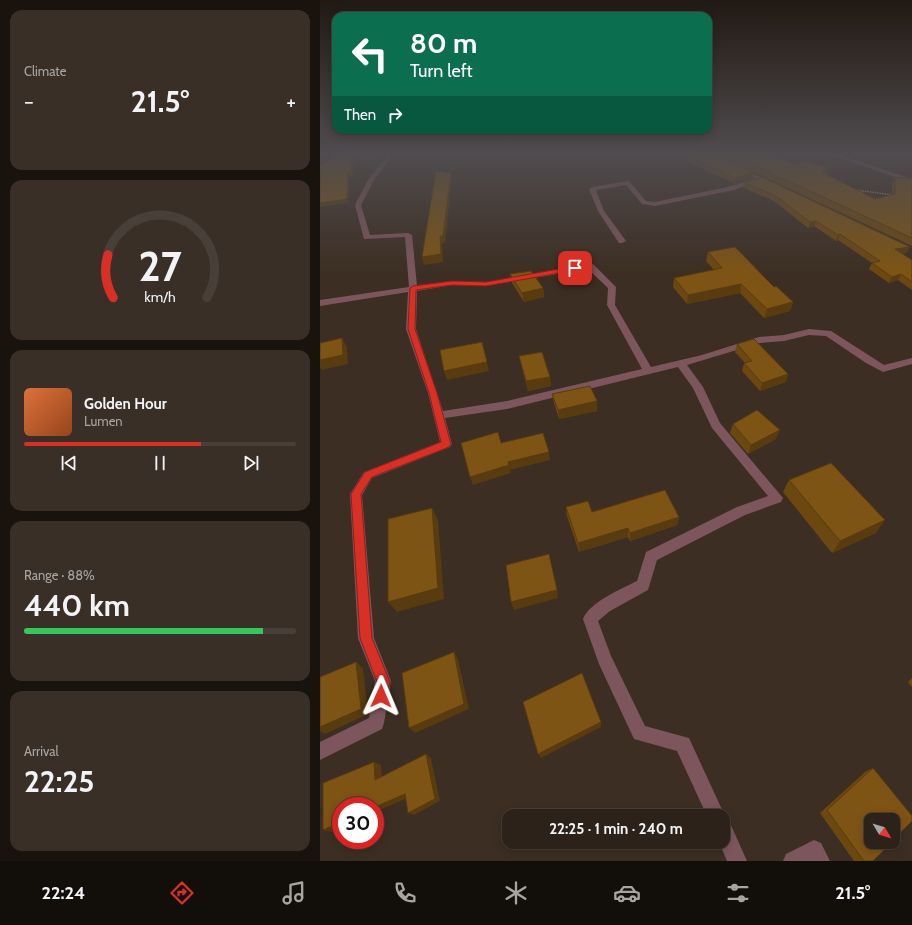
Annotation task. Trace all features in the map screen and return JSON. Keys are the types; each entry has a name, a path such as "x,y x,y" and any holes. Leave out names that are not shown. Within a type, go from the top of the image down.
{"street":[{"path":"320,751 376,724 383,682 366,638 356,494 368,475 446,444 433,393 411,329 413,278 408,235 367,237 358,205 364,193"},
{"path":"594,193 601,210 622,240"},
{"path":"636,193 644,203 655,204 708,193"},
{"path":"320,303 452,283 486,284 590,266 612,287 611,305 648,371"},
{"path":"438,415 507,405 680,364 759,340 784,338 809,332 828,333 869,362 882,369 912,361"},
{"path":"680,364 698,387 716,425 777,498 741,511 651,556 643,585 605,606 590,619 604,659 640,733 683,744 713,809"},
{"path":"730,846 737,861"},
{"path":"793,861 814,850 820,861"}],"path":[{"path":"884,193 898,195"}],"building":[{"path":"320,193 347,193 347,199 320,203"},
{"path":"432,193 448,193 443,236 440,236 441,254 422,257"},
{"path":"769,193 796,193 910,247 895,249 912,260 912,282 901,274 892,277 872,263 880,261 840,234 838,235 816,221 810,222 776,196"},
{"path":"815,193 864,193 875,199 895,193 912,193 912,238"},
{"path":"735,247 774,287 776,286 793,302 767,309 741,284 688,295 674,278 722,268 708,252"},
{"path":"531,271 543,288 522,293 510,274"},
{"path":"342,338 343,355 320,360 320,343"},
{"path":"754,339 788,374 762,383 744,363 752,361 737,344"},
{"path":"482,342 487,362 444,371 440,350"},
{"path":"542,352 550,377 526,381 519,356"},
{"path":"590,386 597,401 558,410 552,394"},
{"path":"757,410 780,430 751,445 733,424"},
{"path":"498,432 501,443 543,433 549,452 508,462 509,465 470,477 461,443"},
{"path":"831,463 885,520 840,541 789,480"},
{"path":"665,490 679,517 630,533 628,528 578,543 566,507 588,501 592,512"},
{"path":"432,508 438,588 388,602 388,519"},
{"path":"549,554 557,590 511,602 506,565"},
{"path":"454,652 464,704 409,728 402,673"},
{"path":"356,662 361,709 320,727 320,677"},
{"path":"582,673 601,722 538,754 523,702"},
{"path":"426,754 435,799 408,813 405,794 384,803 384,797 332,797 332,826 323,830 323,783 374,762 375,780"},
{"path":"873,768 912,816 912,821 900,833 900,813 864,813 864,849 885,849 873,861 864,861 827,810"}],"route":[{"path":"381,696 383,682 366,638 356,494 368,475 446,444 433,393 411,329 413,288 452,283 486,284 575,268"}]}
